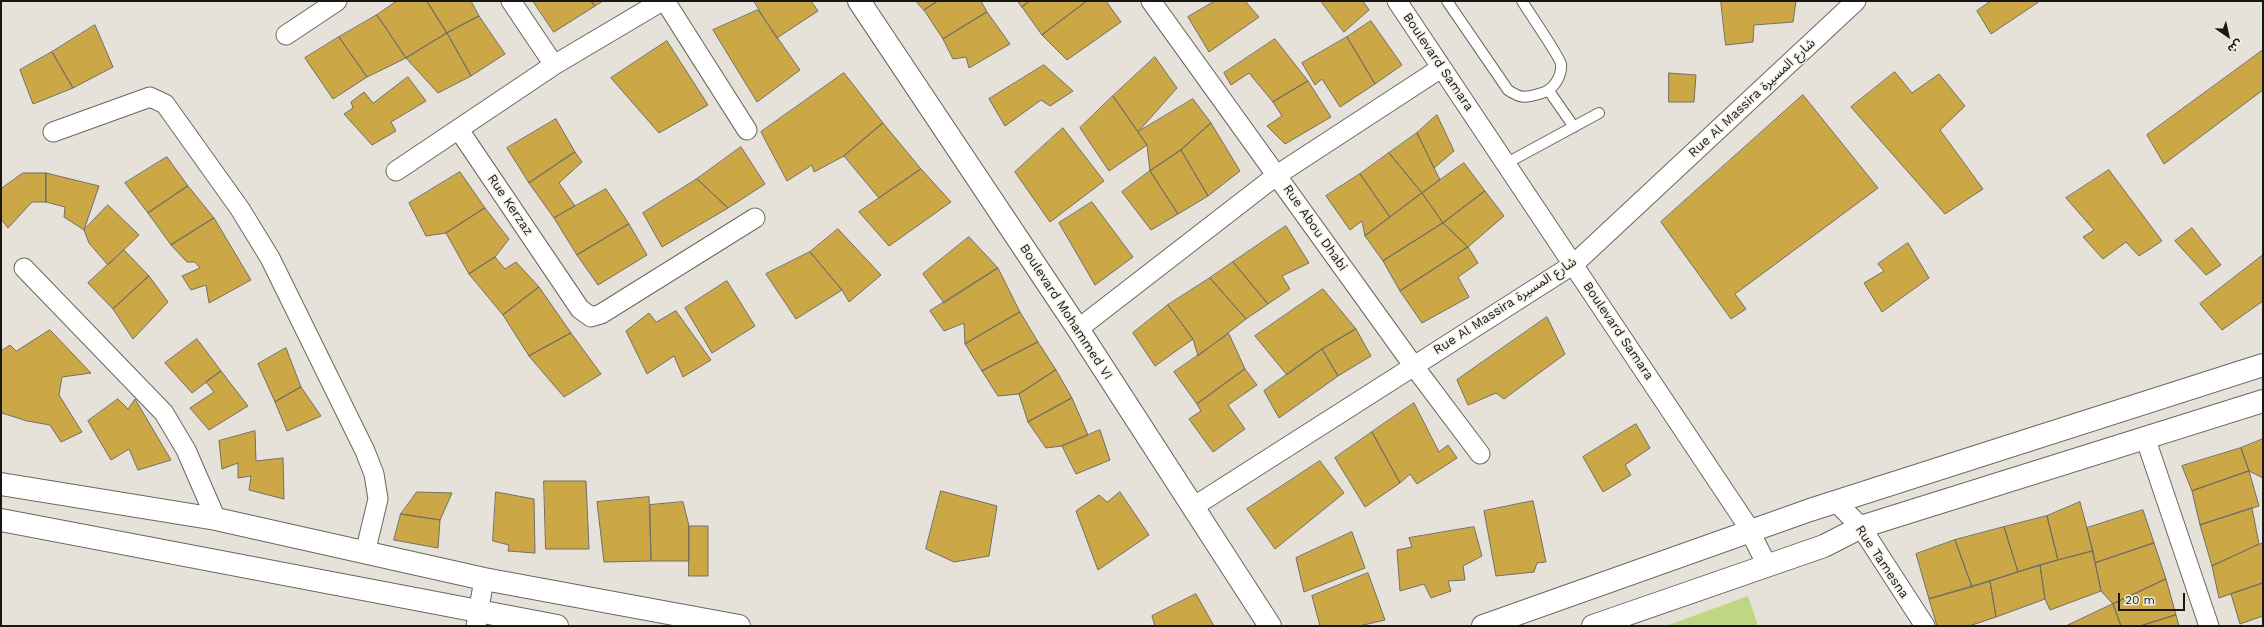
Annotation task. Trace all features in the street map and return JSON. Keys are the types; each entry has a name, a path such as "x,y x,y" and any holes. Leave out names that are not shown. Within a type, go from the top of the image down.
{"main road":[{"name":"Boulevard Mohammed VI","path":"858,1 1078,329 1270,626"},
{"path":"1482,626 1836,502 2263,365"},
{"path":"1593,626 1824,546 1861,527 2263,401"},
{"path":"1,484 216,519 484,578 739,626"},
{"path":"1,520 478,618 557,626"}],"street":[{"path":"286,35 337,1"},
{"path":"511,1 554,65"},
{"path":"396,171 554,65 662,1"},
{"path":"665,1 747,130"},
{"name":"Rue Abou Dhabi","path":"1151,1 1413,365 1480,454"},
{"name":"Boulevard Samara","path":"1397,1 1441,68 1507,163 1750,531 1767,565"},
{"name":"Rue Al Massira شارع المسيرة","path":"1193,507 1413,365 1574,264 1856,1"},
{"path":"1078,329 1277,175 1441,68"},
{"path":"53,132 150,97 165,104 255,231 274,265 365,450 374,474 378,499 365,553"},
{"name":"Rue Kerzaz","path":"459,130 580,309 591,317 601,314 755,218"},
{"path":"24,268 164,413 186,450 216,519"},
{"path":"2145,437 2209,626"},
{"name":"Rue Tamesna","path":"1836,502 1861,527 1925,626"},
{"path":"478,618 484,578"}],"lane":[{"path":"1447,1 1508,90 1518,97 1530,97 1549,91 1559,76 1561,63 1522,1"},
{"path":"1549,91 1574,126"},
{"path":"1507,163 1599,113"}],"green space":[{"path":"1748,596 1758,626 1666,626"}],"building":[{"path":"397,1 427,1 447,33 406,58 377,15"},
{"path":"427,1 471,1 479,16 447,33"},
{"path":"533,1 591,1 595,6 554,32"},
{"path":"591,1 603,1 595,6"},
{"path":"754,1 811,1 818,11 777,38"},
{"path":"916,1 938,1 924,10"},
{"path":"938,1 981,1 987,12 943,39 924,10"},
{"path":"1018,1 1030,1 1022,7"},
{"path":"1030,1 1087,1 1042,35 1022,7"},
{"path":"1087,1 1106,1 1121,22 1067,60 1042,35"},
{"path":"1215,1 1245,1 1259,17 1209,52 1188,17"},
{"path":"1321,1 1363,1 1369,10 1344,32"},
{"path":"1721,1 1796,1 1793,22 1754,25 1753,42 1726,45"},
{"path":"1991,1 2040,1 1991,34 1977,11"},
{"path":"758,10 800,70 757,102 713,30"},
{"path":"987,12 1010,44 969,68 966,57 953,59 943,39"},
{"path":"377,15 406,58 367,77 339,37"},
{"path":"479,16 505,54 471,76 447,33"},
{"path":"1371,21 1402,65 1375,84 1347,37"},
{"path":"95,25 113,67 73,88 52,52"},
{"path":"447,33 471,76 438,93 406,58"},
{"path":"339,37 367,77 333,99 305,58"},
{"path":"1347,37 1375,84 1340,107 1322,79 1315,85 1302,63"},
{"path":"1275,39 1308,81 1273,102 1249,73 1231,85 1224,73"},
{"path":"667,41 708,105 659,133 611,78"},
{"path":"2263,50 2263,90 2164,164 2147,135"},
{"path":"52,52 73,88 33,104 20,70"},
{"path":"1155,57 1177,88 1138,132 1113,96"},
{"path":"1044,65 1073,91 1050,106 1041,100 1005,126 989,99"},
{"path":"1895,72 1912,93 1939,74 1965,106 1940,130 1983,189 1945,214 1851,107"},
{"path":"844,73 883,123 844,156 814,172 812,165 787,181 761,132"},
{"path":"1669,73 1696,75 1694,102 1669,102"},
{"path":"408,77 426,101 391,122 396,131 372,145 344,114 353,108 351,102 364,92 373,103"},
{"path":"1308,81 1331,117 1285,144 1267,126 1282,116 1273,102"},
{"path":"1803,95 1878,188 1735,294 1746,309 1731,319 1661,222"},
{"path":"1113,96 1147,145 1109,171 1080,128"},
{"path":"1193,99 1211,123 1181,150 1150,171 1147,145 1138,132"},
{"path":"1437,115 1454,151 1434,168 1417,133"},
{"path":"556,119 575,152 529,183 507,148"},
{"path":"883,123 921,169 879,198 844,156"},
{"path":"1211,123 1240,171 1208,196 1181,150"},
{"path":"1063,128 1104,181 1050,222 1015,172"},
{"path":"1417,133 1440,180 1422,193 1389,153"},
{"path":"741,147 765,184 728,208 697,179"},
{"path":"1181,150 1208,196 1178,214 1150,171"},
{"path":"575,152 582,162 559,183 575,206 554,218 529,183"},
{"path":"1389,153 1422,193 1390,217 1360,174"},
{"path":"167,157 188,186 148,213 125,183"},
{"path":"1464,163 1485,191 1443,223 1422,193"},
{"path":"921,169 951,202 889,246 859,212"},
{"path":"2109,170 2162,241 2139,256 2126,242 2103,259 2083,237 2094,230 2066,198"},
{"path":"1150,171 1178,214 1151,230 1122,192"},
{"path":"460,172 485,208 446,233 426,236 409,203"},
{"path":"23,173 46,173 46,202 32,202 8,228 1,219 1,189"},
{"path":"46,173 99,186 84,230 64,217 65,207 46,202"},
{"path":"1360,174 1390,217 1365,236 1362,221 1350,230 1326,196"},
{"path":"697,179 728,208 662,247 643,213"},
{"path":"188,186 214,218 171,245 148,213"},
{"path":"606,189 629,224 577,255 554,218"},
{"path":"1485,191 1504,216 1468,247 1443,223"},
{"path":"1422,193 1443,223 1383,261 1365,236"},
{"path":"1092,202 1133,257 1095,285 1059,223"},
{"path":"108,205 139,235 108,265 89,243 84,230"},
{"path":"485,208 509,239 495,257 469,274 446,233"},
{"path":"214,218 251,280 209,303 206,285 191,290 182,276 200,268 195,262 187,262 171,245"},
{"path":"1443,223 1468,247 1400,291 1383,261"},
{"path":"629,224 647,255 598,285 577,255"},
{"path":"1286,226 1309,263 1282,276 1290,289 1268,304 1233,262"},
{"path":"2192,228 2221,265 2206,275 2175,241"},
{"path":"838,229 881,275 849,302 842,290 810,252"},
{"path":"969,237 998,268 944,303 923,274"},
{"path":"1908,243 1929,278 1882,312 1864,283 1884,271 1878,264"},
{"path":"1468,247 1478,263 1458,277 1469,297 1422,323 1400,291"},
{"path":"124,250 149,276 113,309 88,283"},
{"path":"810,252 842,290 796,319 766,274"},
{"path":"2263,255 2263,301 2222,330 2200,304"},
{"path":"495,257 505,269 516,262 539,287 503,315 469,274"},
{"path":"1233,262 1268,304 1246,319 1210,278"},
{"path":"998,268 1020,312 965,344 964,323 944,331 930,311"},
{"path":"149,276 168,302 133,339 113,309"},
{"path":"1210,278 1246,319 1198,356 1193,339 1168,305"},
{"path":"727,281 755,326 712,353 685,308"},
{"path":"539,287 571,333 529,356 503,315"},
{"path":"1323,289 1356,329 1322,349 1287,375 1255,336"},
{"path":"1168,305 1193,339 1155,366 1133,333"},
{"path":"676,311 711,360 683,377 674,356 647,374 626,331 649,313 656,322"},
{"path":"1020,312 1038,342 982,371 965,344"},
{"path":"1547,317 1565,354 1504,399 1496,393 1468,405 1457,380"},
{"path":"1356,329 1371,356 1338,376 1322,349"},
{"path":"50,330 91,373 62,377 59,395 82,432 61,442 50,425 27,421 2,413 1,410 1,351 10,345 16,351"},
{"path":"571,333 601,374 564,397 529,356"},
{"path":"1229,334 1245,369 1197,404 1174,372"},
{"path":"197,339 221,371 192,393 165,363"},
{"path":"1038,342 1056,370 1019,394 998,396 982,371"},
{"path":"286,348 301,387 275,402 258,364"},
{"path":"1322,349 1338,376 1279,418 1264,391"},
{"path":"1245,369 1257,385 1228,405 1245,429 1213,452 1189,419 1201,411 1197,404"},
{"path":"1056,370 1072,398 1028,422 1019,394"},
{"path":"221,371 248,406 209,430 190,408 214,392 206,382"},
{"path":"301,387 321,416 287,431 275,402"},
{"path":"1072,398 1088,435 1062,446 1046,448 1028,422"},
{"path":"118,399 128,409 135,399 171,460 138,470 129,449 111,460 88,421"},
{"path":"1414,403 1439,452 1448,445 1457,458 1417,484 1410,474 1400,483 1372,432"},
{"path":"1636,424 1650,448 1625,465 1631,475 1603,492 1583,457"},
{"path":"1100,430 1110,460 1076,474 1062,446"},
{"path":"255,431 256,461 283,458 284,499 249,490 251,476 238,478 238,463 222,469 219,441"},
{"path":"1372,432 1400,483 1365,507 1335,458"},
{"path":"2263,439 2263,478 2249,471 2241,448"},
{"path":"2241,448 2249,471 2192,491 2182,466"},
{"path":"1320,461 1344,493 1275,549 1247,509"},
{"path":"2249,471 2259,506 2200,525 2192,491"},
{"path":"544,481 586,481 589,549 546,549"},
{"path":"941,491 997,506 989,556 954,562 926,549"},
{"path":"417,492 452,493 440,520 401,514"},
{"path":"496,492 534,499 535,553 508,551 509,545 493,541"},
{"path":"1120,492 1149,535 1098,570 1076,511 1099,495 1107,502"},
{"path":"649,497 651,561 604,562 597,502"},
{"path":"1533,501 1546,562 1537,563 1534,572 1496,576 1484,511"},
{"path":"683,502 689,526 689,561 651,561 650,505"},
{"path":"2080,502 2093,551 2058,560 2047,516"},
{"path":"2252,508 2259,544 2212,566 2200,525"},
{"path":"2143,510 2154,543 2095,563 2087,528"},
{"path":"401,514 440,520 438,548 394,540"},
{"path":"2047,516 2058,560 2018,572 2004,527"},
{"path":"689,526 708,526 708,576 689,576"},
{"path":"1474,527 1482,556 1463,566 1465,580 1448,581 1451,591 1431,598 1424,584 1400,591 1397,550 1412,547 1409,538"},
{"path":"2004,527 2018,572 1972,587 1955,540"},
{"path":"1352,532 1365,568 1304,592 1296,558"},
{"path":"1955,540 1972,587 1929,599 1916,554"},
{"path":"2154,543 2166,579 2113,604 2101,591 2095,563"},
{"path":"2263,543 2263,583 2219,598 2212,566"},
{"path":"2093,551 2101,591 2050,610 2045,599 2040,565"},
{"path":"2040,565 2045,599 1996,617 1990,581"},
{"path":"1368,573 1385,620 1359,626 1320,626 1312,596"},
{"path":"2166,579 2176,615 2140,626 2121,626 2113,604"},
{"path":"1990,581 1996,617 1969,626 1937,626 1929,599"},
{"path":"2263,583 2263,616 2240,624 2231,594"},
{"path":"1196,594 1214,626 1155,626 1152,616"},
{"path":"2113,604 2121,626 2066,626"},
{"path":"2176,615 2179,626 2140,626"}]}
